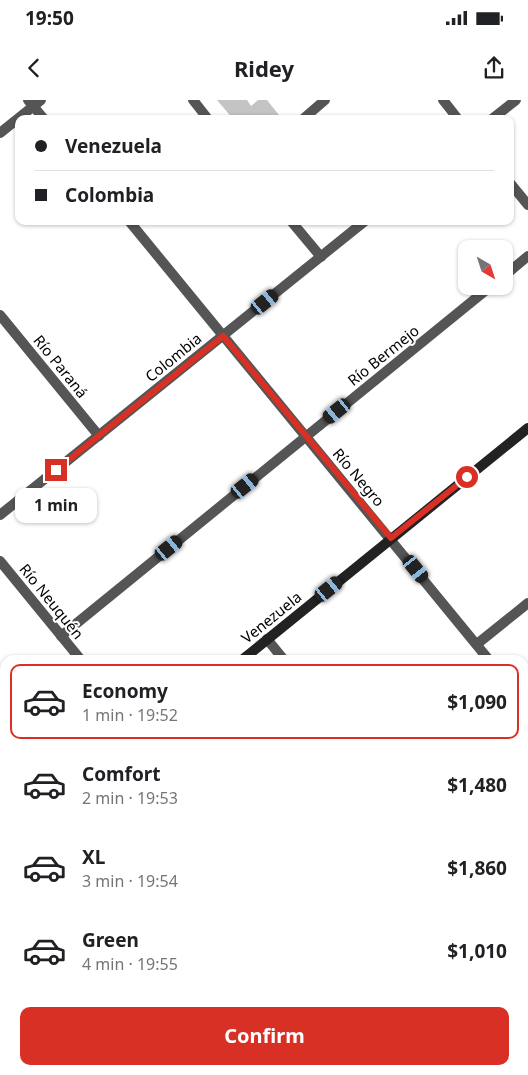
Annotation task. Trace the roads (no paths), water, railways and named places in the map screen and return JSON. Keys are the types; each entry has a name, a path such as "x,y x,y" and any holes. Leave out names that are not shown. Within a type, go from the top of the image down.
{"main road":[{"name":"Venezuela","path":"248,655 528,428"}],"street":[{"path":"193,100 205,115"},
{"path":"308,115 326,100"},
{"path":"443,100 455,115"},
{"path":"497,115 516,100"},
{"path":"20,115 34,102 42,115"},
{"path":"0,133 15,119"},
{"path":"514,188 528,205"},
{"name":"Río Negro","path":"132,225 485,655"},
{"path":"294,225 321,257"},
{"name":"Colombia","path":"0,515 360,225"},
{"path":"513,268 528,256"},
{"name":"Río Bermejo","path":"61,636 480,295"},
{"name":"Río Paraná","path":"0,315 99,436"},
{"name":"Río Neuquén","path":"0,561 77,655"},
{"path":"477,644 528,603"},
{"path":"267,639 280,655"}]}
